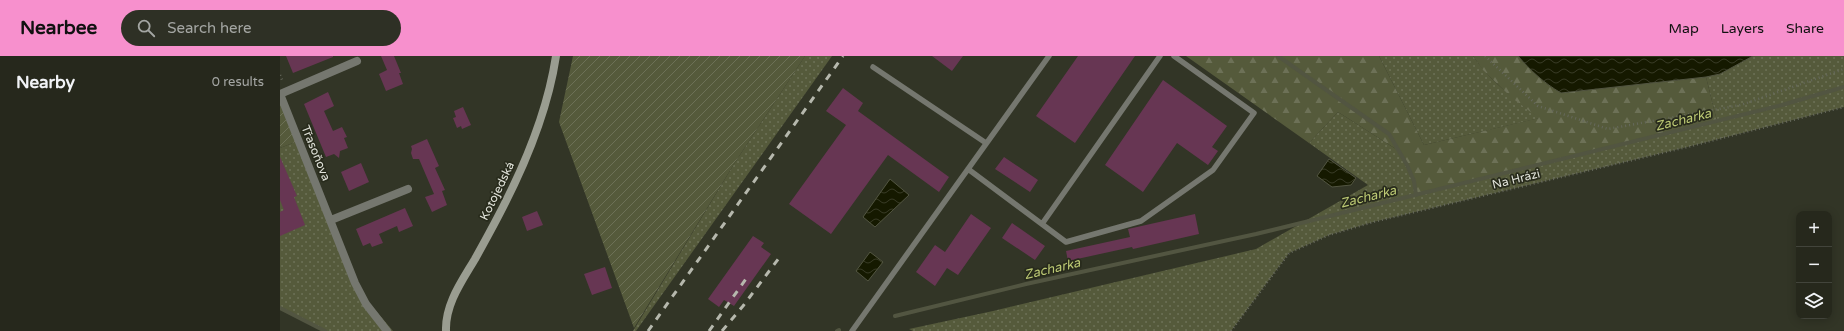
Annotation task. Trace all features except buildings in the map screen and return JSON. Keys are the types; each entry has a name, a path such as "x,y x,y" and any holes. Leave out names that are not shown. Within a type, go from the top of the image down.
{"main road":[{"name":"Kotojedská","path":"446,331 447,315 454,296 494,226 536,135 549,94 556,56"}],"street":[{"path":"280,94 357,61"},
{"name":"Třasoňova","path":"280,94 360,292 373,315 387,331"},
{"path":"331,220 408,189"}],"lane":[{"path":"852,331 1049,56"},
{"path":"1042,224 1160,56"},
{"path":"968,169 1066,242 1141,221 1213,170 1254,113 1174,56"},
{"path":"873,67 986,143"}],"path":[{"path":"1485,56 1538,106 1608,129 1741,105 1844,69"},
{"name":"Na Hrázi","path":"1231,331 1289,253 1329,235 1373,222 1687,147 1844,107"}],"green space":[{"path":"573,56 805,56 734,164 634,328 559,122"},
{"path":"805,56 832,56 636,331 633,331 734,164"},
{"path":"1186,56 1379,56 1424,145 1539,118 1512,98 1483,70 1473,56 1518,56 1538,76 1561,93 1706,77 1717,121 1416,195 1414,181 1399,151 1338,112 1309,143"},
{"path":"1379,56 1473,56 1496,82 1540,118 1424,145"},
{"path":"1753,56 1844,56 1844,107 1687,147 1373,222 1329,235 1289,253 1231,331 913,331 909,329 993,311 1256,249 1368,185 1309,143 1338,112 1399,151 1414,181 1416,194 1717,121 1706,77 1720,74"},
{"path":"280,94 298,141 280,148"},
{"path":"298,141 360,292 393,331 325,331 280,308 280,148"}],"water":[{"path":"1518,56 1753,56 1720,74 1706,77 1561,93 1538,76"},
{"path":"1329,159 1356,178 1351,185 1332,187 1317,176"},
{"path":"890,179 909,195 875,227 863,217"},
{"path":"870,252 883,262 868,281 856,271"}],"waterway":[{"path":"1278,56 1389,134 1407,165 1414,181 1416,195"},
{"name":"Zacharka","path":"895,316 1026,284 1256,234 1782,105 1844,87"},
{"name":"Zacharka","path":"280,308 325,331"}],"railway":[{"path":"648,331 843,56"},
{"path":"722,331 782,254"},
{"path":"709,331 748,276"}]}
